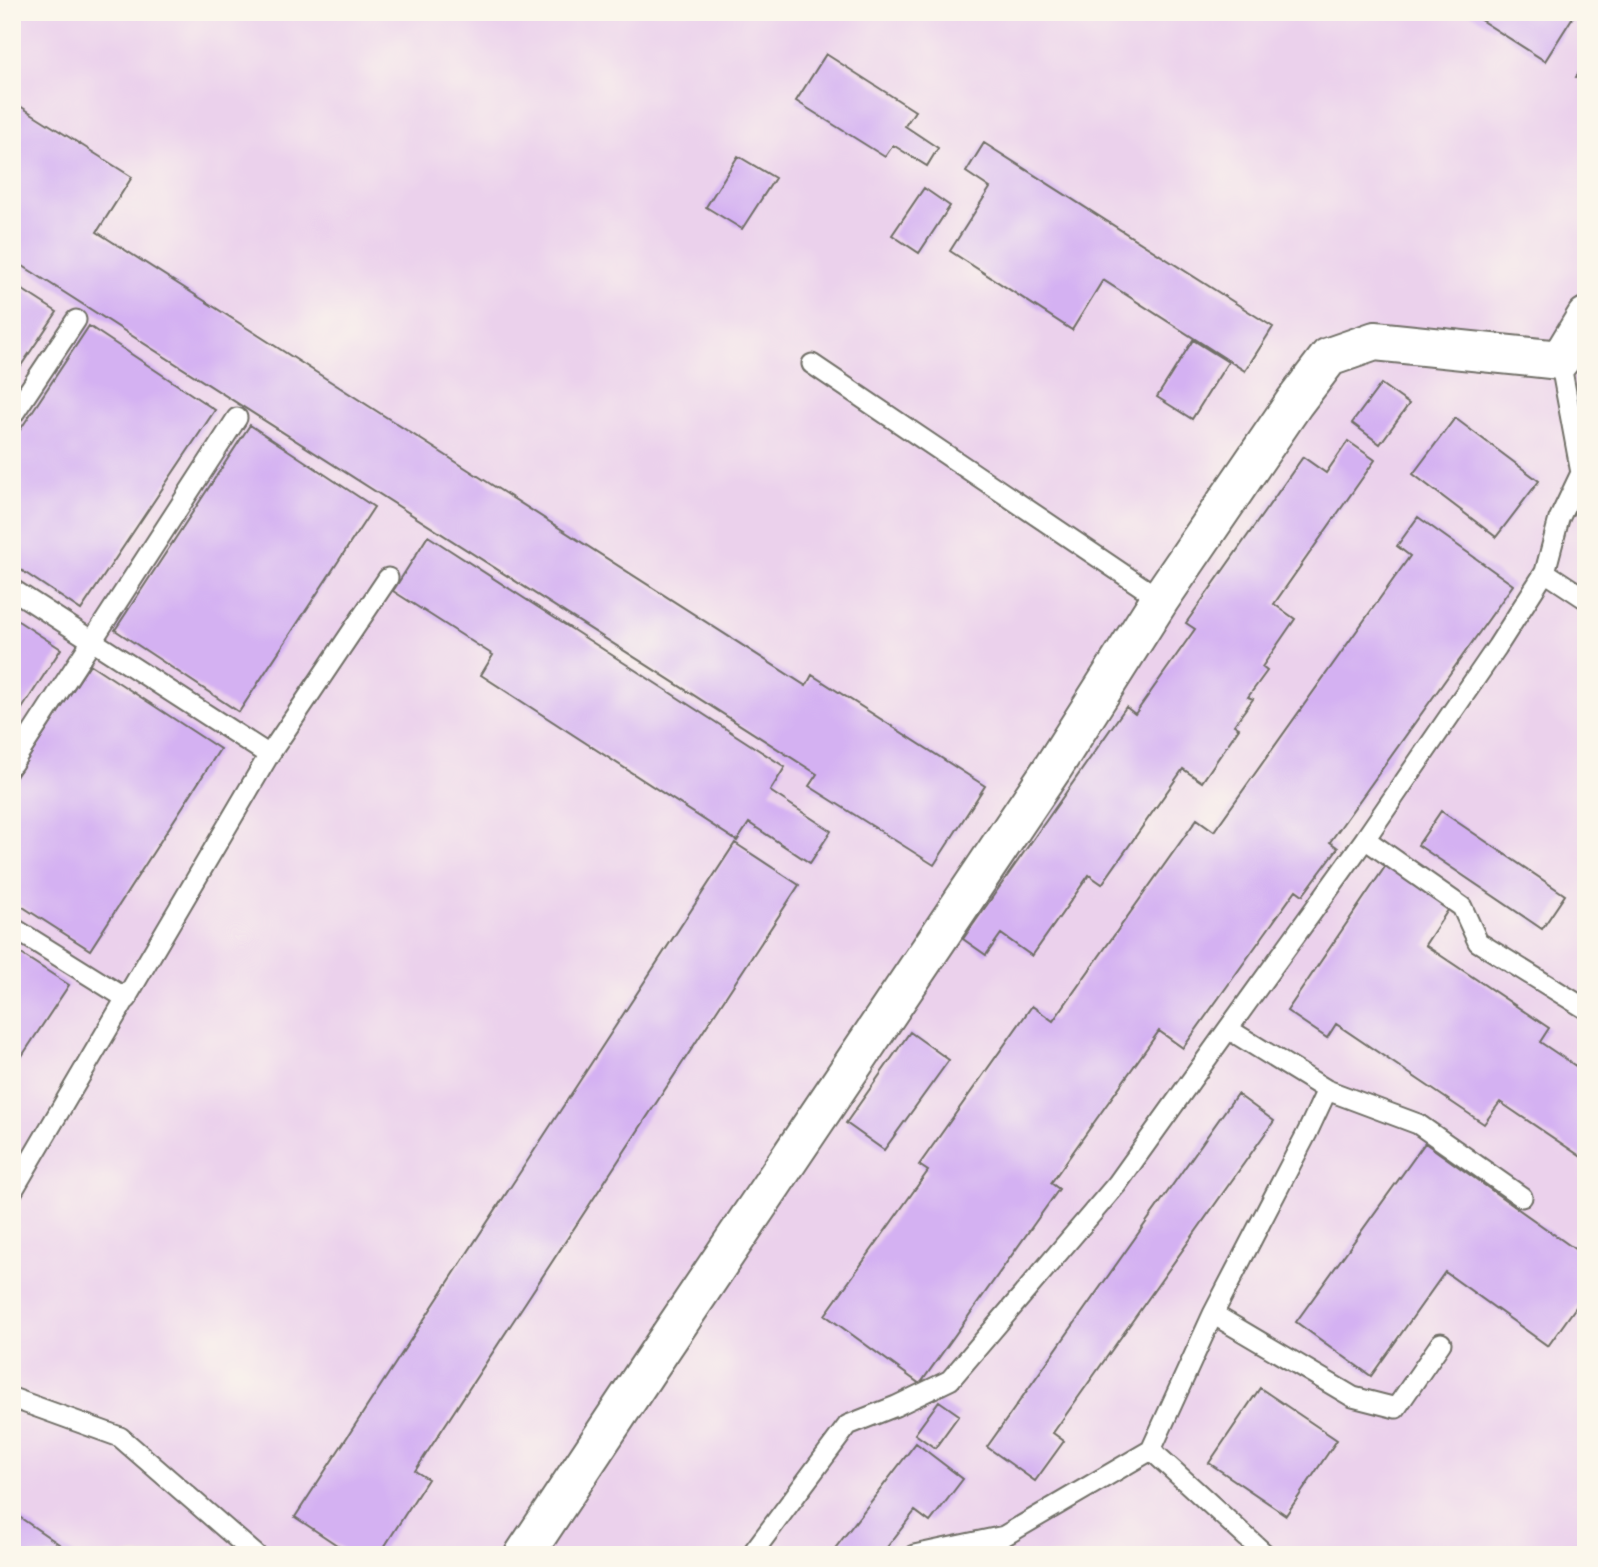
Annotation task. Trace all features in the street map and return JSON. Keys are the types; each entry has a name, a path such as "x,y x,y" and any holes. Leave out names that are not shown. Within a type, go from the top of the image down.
{"street":[{"path":"524,1555 1052,769 1160,599 1287,413 1329,357 1375,341 1560,360 1586,317"}],"lane":[{"path":"12,416 76,320"},
{"path":"751,1555 848,1425 950,1380 1117,1184 1365,839 1497,647 1545,572 1559,519 1583,470 1560,360"},
{"path":"812,364 1160,599"},
{"path":"12,764 237,418"},
{"path":"1545,572 1586,599"},
{"path":"12,1192 269,755 388,578"},
{"path":"12,589 269,755"},
{"path":"1365,839 1462,907 1478,942 1586,1009"},
{"path":"12,927 127,999"},
{"path":"1228,1028 1327,1090 1418,1124 1522,1197"},
{"path":"914,1555 1003,1536 1151,1450 1213,1314 1327,1090"},
{"path":"1213,1314 1353,1397 1396,1408 1441,1343"},
{"path":"12,1398 120,1437 256,1555"},
{"path":"1151,1450 1266,1555"}],"shaded area":[{"path":"12,12 1586,12 1586,1555 12,1555"}],"building":[{"path":"1468,12 1576,12 1545,61"},
{"path":"826,54 915,111 905,126 938,148 927,166 893,145 885,157 796,101"},
{"path":"1586,62 1586,82 1576,77"},
{"path":"12,101 132,177 97,232 806,686 812,675 985,786 934,865 809,786 817,774 12,259"},
{"path":"984,143 1273,327 1245,371 1103,280 1072,330 950,251 990,188 966,172"},
{"path":"738,156 775,178 742,229 706,207"},
{"path":"924,188 950,206 919,253 892,235"},
{"path":"12,283 57,312 12,379"},
{"path":"89,326 215,410 81,610 12,564 12,442"},
{"path":"1193,340 1228,362 1192,419 1157,397"},
{"path":"1381,384 1409,404 1380,444 1352,423"},
{"path":"1455,418 1539,481 1496,537 1413,474"},
{"path":"250,425 374,507 239,712 115,630"},
{"path":"1348,441 1375,460 1274,604 1295,619 1262,667 1267,671 1248,697 1253,699 1234,725 1239,728 1202,782 1183,769 1102,884 1089,875 1032,956 1001,934 986,955 963,939 1126,707 1135,714 1195,629 1186,623 1303,457 1326,473"},
{"path":"1418,517 1513,585 1330,842 1338,848 1303,895 1296,890 1183,1048 1159,1031 1051,1183 1059,1189 920,1384 825,1315 928,1171 919,1165 1032,1006 1053,1021 1197,819 1214,831 1410,556 1397,546"},
{"path":"428,536 785,767 770,791 831,831 810,863 749,823 737,841 481,675 493,655 393,591"},
{"path":"12,617 61,649 12,724"},
{"path":"90,664 220,749 90,950 12,900 12,783"},
{"path":"1441,811 1565,895 1542,929 1418,845"},
{"path":"735,843 799,885 415,1471 428,1479 379,1555 352,1555 295,1517"},
{"path":"1389,861 1452,904 1425,945 1549,1028 1540,1042 1586,1073 1586,1160 1500,1102 1484,1124 1336,1024 1327,1038 1287,1011"},
{"path":"12,948 69,985 12,1071"},
{"path":"910,1032 949,1060 884,1150 846,1123"},
{"path":"1237,1094 1274,1121 1053,1433 1064,1441 1035,1481 987,1447"},
{"path":"1425,1143 1586,1257 1586,1293 1548,1346 1445,1272 1371,1376 1296,1322"},
{"path":"1260,1388 1337,1440 1286,1515 1209,1463"},
{"path":"939,1401 959,1415 935,1448 915,1434"},
{"path":"916,1443 963,1479 930,1522 915,1511 881,1555 830,1555"},
{"path":"12,1512 75,1555 12,1555"}]}
